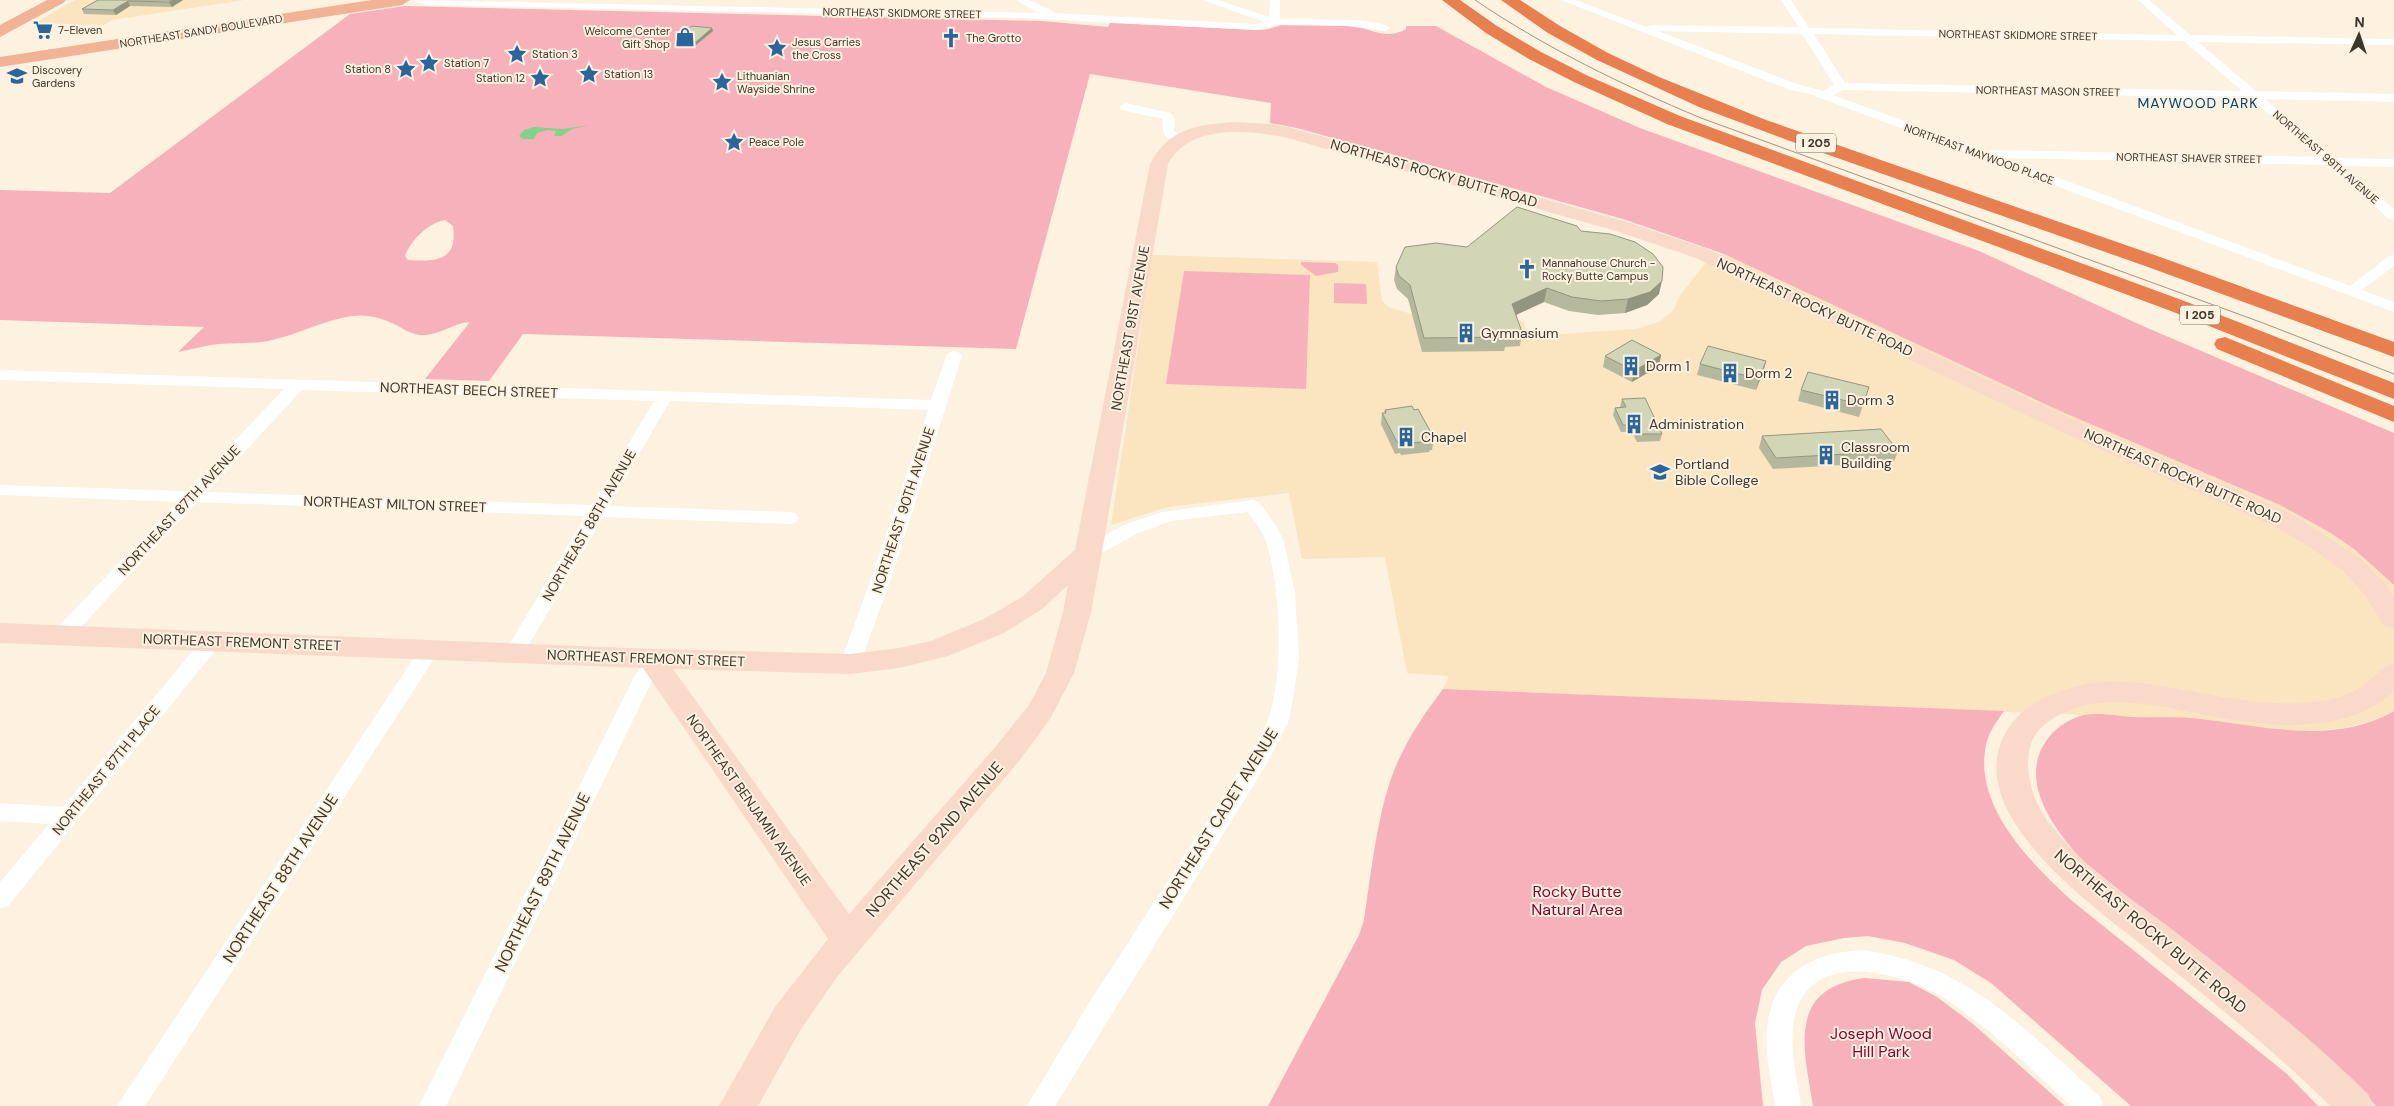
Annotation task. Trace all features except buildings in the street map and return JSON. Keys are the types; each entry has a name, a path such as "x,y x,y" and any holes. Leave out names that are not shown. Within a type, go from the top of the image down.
{"highway":[{"name":"I 205","path":"1450,0 1495,32 1541,58 1649,109 1760,153 2217,322 2394,392"},
{"name":"I 205","path":"1509,0 1541,22 1623,66 1737,114 2164,265 2394,350"},
{"path":"2004,244 2024,258 2394,415"}],"main road":[{"path":"0,32 58,0"},
{"name":"NORTHEAST SANDY BOULEVARD","path":"0,62 402,0"}],"street":[{"name":"NORTHEAST SKIDMORE STREET","path":"416,0 426,2 1047,16 1254,27 1269,25 1274,22 1347,23 1385,28"},
{"path":"674,8 706,0"},
{"path":"1020,0 1044,10 1048,13 1047,16"},
{"path":"1208,0 1274,22 1275,0"},
{"name":"NORTHEAST MAYWOOD PLACE","path":"1566,0 1794,87 1823,95 2394,307"},
{"path":"1786,0 1841,86"},
{"name":"NORTHEAST 99TH AVENUE","path":"2143,0 2394,216"},
{"name":"NORTHEAST SKIDMORE STREET","path":"1643,29 1806,30 2394,42"},
{"name":"NORTHEAST MASON STREET","path":"1823,95 1841,86 2394,98"},
{"path":"1125,107 1162,114 1169,119 1168,133 1180,139"},
{"name":"NORTHEAST ROCKY BUTTE ROAD","path":"1180,139 1202,131 1221,128 1244,126 1277,130 1623,227 1703,254 2068,426 2285,521 2320,542 2352,565 2375,589 2394,619"},
{"name":"NORTHEAST 91ST AVENUE","path":"1089,552 1159,164 1167,149 1180,139"},
{"name":"NORTHEAST SHAVER STREET","path":"1983,155 2394,163"},
{"path":"2352,291 2394,259"},
{"name":"NORTHEAST 90TH AVENUE","path":"850,664 954,356"},
{"name":"NORTHEAST BEECH STREET","path":"0,375 938,405"},
{"name":"NORTHEAST 87TH AVENUE","path":"62,635 296,385"},
{"name":"NORTHEAST 88TH AVENUE","path":"515,652 664,397"},
{"name":"NORTHEAST MILTON STREET","path":"0,490 790,518"},
{"name":"NORTHEAST FREMONT STREET","path":"0,633 655,659 850,664 899,658 938,649 994,626 1032,602 1089,552 1132,529 1168,516 1253,506"},
{"name":"NORTHEAST CADET AVENUE","path":"1040,1106 1103,1002 1253,768 1277,723 1283,700 1289,658 1285,593 1275,542 1268,527 1253,506"},
{"name":"NORTHEAST 92ND AVENUE","path":"738,1106 788,1018 847,939 894,888 1008,753 1040,710 1052,691 1067,655 1089,552"},
{"name":"NORTHEAST 87TH PLACE","path":"0,899 212,641"},
{"name":"NORTHEAST 88TH AVENUE","path":"130,1106 430,649"},
{"name":"NORTHEAST BENJAMIN AVENUE","path":"655,659 658,670 664,679 847,939"},
{"name":"NORTHEAST 89TH AVENUE","path":"432,1106 639,686 655,659"},
{"name":"NORTHEAST ROCKY BUTTE ROAD","path":"2355,1106 2299,1053 2059,857 2037,832 2023,806 2014,777 2013,756 2016,744 2026,724 2055,704 2083,695 2106,692 2138,694 2252,712 2299,714 2336,709 2356,703 2379,690 2394,673"},
{"path":"0,812 69,816"},
{"path":"1788,1106 1781,1052 1781,1021 1784,1006 1800,981 1811,972 1841,961 1857,961 1896,965 1917,972 1954,991 2004,1029 2090,1106"}],"shaded area":[{"path":"75,0 244,0 112,20 104,25 35,23"},
{"path":"590,125 572,129 562,136 554,136 556,131 548,130 537,133 534,139 523,139 519,136 524,130 534,127 563,129"},
{"name":"Portland Bible College","path":"1724,254 2060,411 2280,505 2329,532 2354,549 2394,585 2394,711 2368,722 2343,728 2275,731 2208,720 1443,689 1449,676 1407,673 1385,557 1302,559 1289,493 1167,507 1111,525 1152,255 1377,262 1382,301 1389,307 1411,314 1499,314 1524,322 1529,336 1636,329 1659,322 1673,311 1679,297 1706,262"}],"green space":[{"path":"405,6 1042,21 1108,27 1110,23 1261,30 1287,23 1318,22 1350,25 1385,34 1399,32 1406,29 1406,26 1436,26 1546,87 1640,128 1979,251 2145,327 2394,433 2394,585 2354,549 2329,532 2280,505 2060,411 1724,254 1623,219 1297,128 1270,123 1271,103 1090,74 1016,349 523,334 489,381 425,379 470,322 434,334 420,335 380,319 369,316 352,316 268,341 214,345 178,352 204,327 0,320 0,190 110,193 350,14","holes":["445,220 453,226 454,238 452,246 443,257 418,261 408,260 405,256 411,244 426,228"]},
{"path":"1301,262 1335,263 1338,265 1338,272 1316,276 1301,265"},
{"path":"1184,271 1310,275 1306,389 1166,384"},
{"path":"1334,283 1366,284 1367,304 1334,303"},
{"name":"Rocky Butte Natural Area","path":"1443,689 2004,711 1987,740 1984,768 1988,790 1997,811 2023,851 2071,900 2287,1074 2318,1106 2131,1106 1991,983 1954,960 1905,943 1868,936 1844,938 1806,946 1781,962 1762,990 1755,1023 1763,1106 1268,1106 1359,935 1364,920 1373,857 1387,791 1394,771 1411,736"},
{"path":"2394,711 2394,1106 2376,1106 2351,1078 2082,860 2050,818 2037,786 2036,769 2040,753 2056,729 2074,718 2090,714 2190,718 2255,727 2303,731 2349,727 2372,721"},
{"name":"Joseph Wood Hill Park","path":"1864,978 1909,982 1937,997 1973,1024 2065,1106 1813,1106 1806,1064 1805,1043 1806,1025 1811,1008 1822,995 1839,984"}],"tram line":[{"path":"1475,0 1529,34 1585,65 1701,118 2263,323 2394,374"}],"place":[{"name":"7-Eleven","path":"43,30"},
{"name":"Welcome Center Gift Shop","path":"685,37"},
{"name":"The Grotto","path":"951,38"},
{"name":"Jesus Carries the Cross","path":"777,48"},
{"name":"Station 3","path":"517,54"},
{"name":"Station 7","path":"429,63"},
{"name":"Station 8","path":"406,69"},
{"name":"Station 13","path":"589,74"},
{"name":"Discovery Gardens","path":"17,76"},
{"name":"Station 12","path":"540,78"},
{"name":"Lithuanian Wayside Shrine","path":"722,82"},
{"name":"Peace Pole","path":"734,142"},
{"name":"Mannahouse Church - Rocky Butte Campus","path":"1527,269"},
{"name":"Gymnasium","path":"1466,333"},
{"name":"Dorm 1","path":"1631,366"},
{"name":"Dorm 2","path":"1730,373"},
{"name":"Dorm 3","path":"1832,400"},
{"name":"Administration","path":"1634,424"},
{"name":"Chapel","path":"1406,437"},
{"name":"Classroom Building","path":"1826,455"},
{"name":"Portland Bible College","path":"1660,472"}],"district":[{"name":"MAYWOOD PARK","path":"2198,103"}]}
